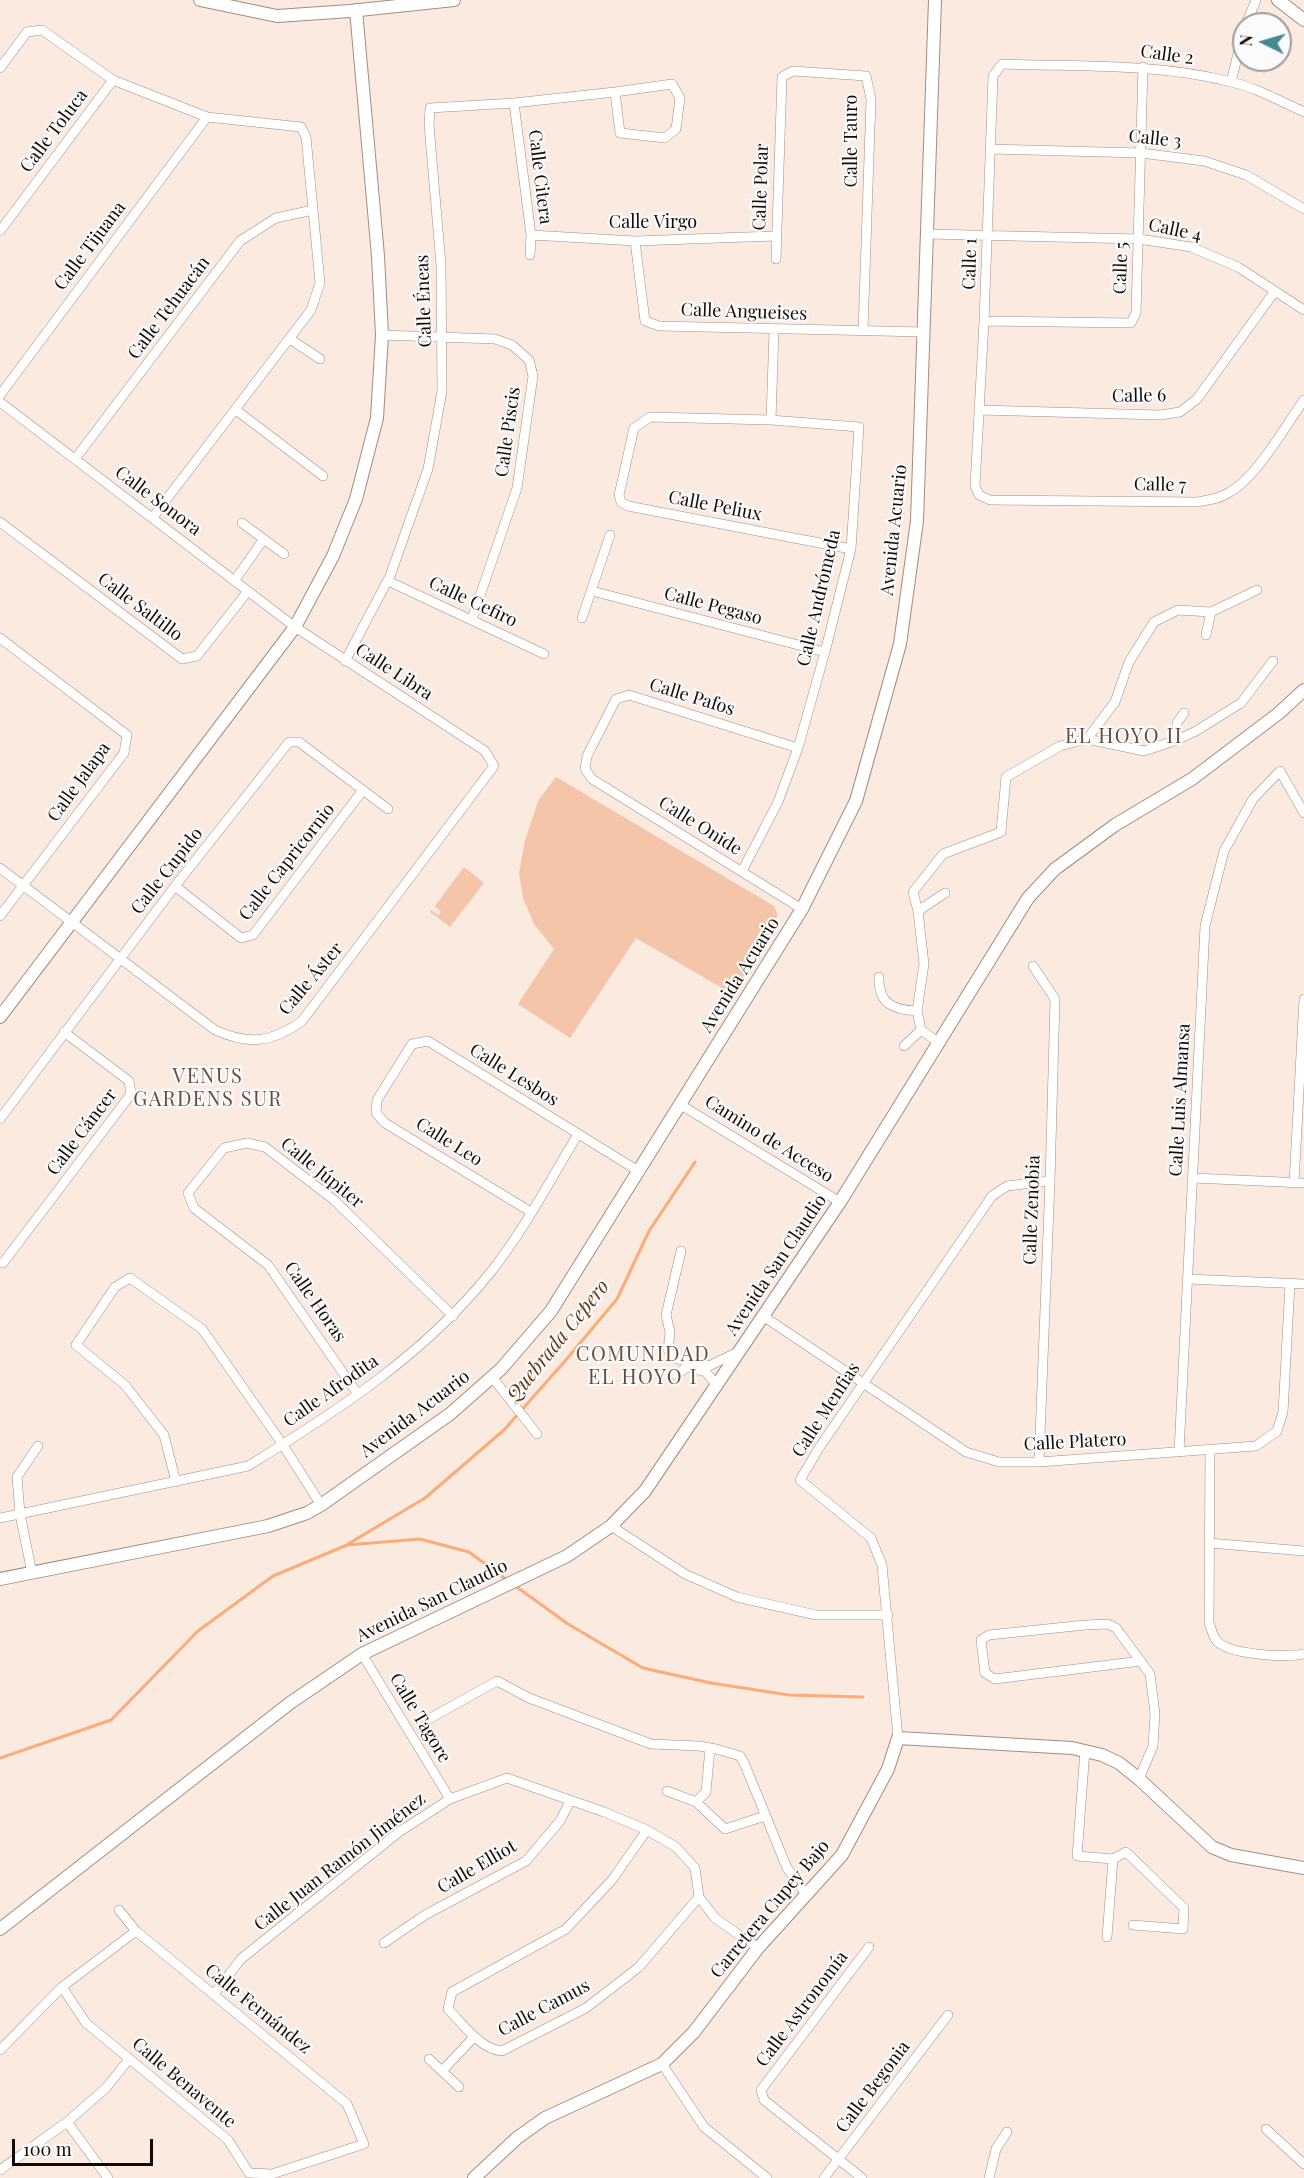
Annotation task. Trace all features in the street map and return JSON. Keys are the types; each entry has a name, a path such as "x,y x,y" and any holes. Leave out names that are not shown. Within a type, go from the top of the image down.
{"street":[{"path":"200,0 277,16 352,7 447,0"},
{"name":"Avenida Acuario","path":"0,1579 268,1526 307,1513 450,1414 492,1377 551,1311 640,1172 802,909 856,801 900,644 917,521 935,0"},
{"path":"1278,0 1304,20"},
{"path":"0,1017 295,627 333,556 356,499 377,418 382,335 378,256 352,7"},
{"path":"0,68 27,32 42,30 113,80 207,117 301,127 306,137 320,283 311,310 153,517"},
{"name":"Calle 1","path":"975,486 993,76 1002,64 1019,64"},
{"name":"Calle 2","path":"1019,64 1143,67 1231,82 1304,112"},
{"name":"Calle 5","path":"984,321 1131,323 1136,313 1143,67"},
{"name":"Calle Tauro","path":"780,117 782,77 793,71 866,76 871,99 863,331"},
{"path":"1231,82 1233,72"},
{"name":"Calle Toluca","path":"0,231 113,80"},
{"name":"Calle Éneas","path":"345,661 388,581 428,469 442,390 441,266 429,125 430,108 514,103 672,84 680,98 676,129 665,138 620,133 615,92"},
{"name":"Calle Citera","path":"514,103 531,235 530,255"},
{"name":"Calle Tijuana","path":"0,395 207,117"},
{"name":"Calle Polar","path":"776,259 780,117"},
{"name":"Calle 3","path":"990,149 1141,153 1204,161 1246,175 1304,209"},
{"name":"Calle Tehuacán","path":"75,459 240,242 276,218 313,210"},
{"name":"Calle 4","path":"928,234 1139,239 1191,247 1238,267 1304,310"},
{"name":"Calle Virgo","path":"531,235 635,241 775,236"},
{"name":"Calle Angueises","path":"635,241 645,321 659,326 924,332"},
{"name":"Calle 6","path":"980,410 1160,415 1180,412 1197,399 1275,291"},
{"path":"771,420 774,329"},
{"name":"Calle Piscis","path":"382,335 443,339 495,339 512,345 529,360 533,376 517,488 472,619"},
{"path":"290,339 320,359"},
{"name":"Calle 7","path":"975,486 979,495 990,500 1197,502 1213,500 1242,484 1255,470 1304,400"},
{"name":"Calle Sonora","path":"0,402 295,627"},
{"path":"236,410 324,476"},
{"name":"Calle Andrómeda","path":"628,454 634,428 650,417 771,420 859,427 851,549 825,652 798,748 778,802 742,871"},
{"name":"Calle Peliux","path":"628,454 619,495 621,502 627,506 851,549"},
{"name":"Calle Saltillo","path":"0,522 182,659 197,656 248,591"},
{"path":"242,523 284,554"},
{"path":"582,618 610,535"},
{"path":"234,580 263,540"},
{"name":"Calle Cefiro","path":"388,581 544,654"},
{"path":"1087,739 1114,702 1129,662 1154,622 1178,610 1211,612 1257,590"},
{"name":"Calle Pegaso","path":"592,591 825,652"},
{"path":"1206,635 1211,612"},
{"name":"Calle Libra","path":"295,627 475,744"},
{"name":"Calle Jalapa","path":"0,638 127,735 124,753 0,916"},
{"path":"939,1042 921,1030 917,1011 924,964 918,910 913,892 943,854 1001,832 1006,777 1060,746 1087,739 1144,752 1177,740 1241,703 1273,661"},
{"name":"Avenida San Claudio","path":"0,1929 290,1703 362,1654 567,1556 611,1526 645,1491 840,1202 1028,898 1055,869 1115,825 1192,779 1279,713 1304,690"},
{"name":"Calle Pafos","path":"585,769 587,756 616,699 629,695 798,748"},
{"path":"1177,740 1177,723 1184,713"},
{"name":"Calle Cupido","path":"0,1119 120,958 289,742 299,742 388,809"},
{"name":"Calle Áster","path":"0,868 215,1030 233,1038 260,1041 287,1032 302,1021 494,766 485,751 475,744"},
{"name":"Calle Onide","path":"585,769 592,779 802,909"},
{"name":"Calle Luis Almansa","path":"1179,1452 1205,926 1224,851 1253,799 1281,771 1304,813"},
{"name":"Calle Capricornio","path":"176,885 241,938 253,935 363,790"},
{"path":"918,910 945,893"},
{"name":"Calle Zenobia","path":"1033,966 1055,999 1039,1462"},
{"path":"879,978 879,988 887,1003 900,1011 917,1011"},
{"path":"1193,1178 1299,1183 1304,999"},
{"path":"904,1046 921,1030"},
{"name":"Calle Cáncer","path":"0,1263 3,1263 10,1254 131,1094 129,1081 64,1032"},
{"name":"Calle Lesbos","path":"385,1087 412,1044 428,1041 640,1172"},
{"name":"Calle Leo","path":"385,1087 377,1100 376,1113 385,1122 531,1212"},
{"name":"Camino de Acceso","path":"681,1105 840,1202"},
{"name":"Calle Afrodita","path":"0,1518 248,1466 283,1445 410,1356 453,1316 491,1272 579,1134"},
{"name":"Calle Júpiter","path":"207,1218 194,1208 188,1193 224,1149 247,1143 265,1147 334,1200 453,1316"},
{"name":"Calle Menfias","path":"898,1738 882,1565 871,1538 800,1480 819,1448 992,1196 1007,1186 1050,1180"},
{"name":"Calle Horas","path":"207,1218 268,1264 357,1393"},
{"path":"681,1251 666,1315 670,1332 668,1350 678,1359 709,1366 740,1351"},
{"path":"176,1482 164,1435 125,1385 76,1345 115,1287 130,1278 202,1329 283,1445 321,1505"},
{"path":"1188,1279 1304,1284"},
{"name":"Calle Platero","path":"764,1316 966,1452 999,1462 1039,1462 1256,1446 1277,1431 1283,1412 1290,1284"},
{"path":"676,1375 687,1366 706,1372 717,1386"},
{"path":"492,1377 537,1434"},
{"path":"32,1573 20,1514 16,1477 38,1446"},
{"path":"1210,1451 1209,1623 1217,1641 1230,1650 1291,1657 1304,1654"},
{"path":"611,1526 685,1574 737,1597 816,1615 888,1615"},
{"path":"1209,1543 1304,1551"},
{"path":"1139,1779 1153,1746 1155,1714 1150,1674 1141,1661 1116,1628 1108,1624 989,1635 981,1641 985,1673 994,1679 1141,1661"},
{"name":"Calle Tagore","path":"362,1654 450,1799"},
{"path":"427,1719 497,1682 529,1698 651,1744 710,1748 740,1756 787,1868 806,1894"},
{"path":"898,1738 1072,1748 1102,1755 1119,1763 1139,1779 1212,1847 1231,1855 1304,1868"},
{"name":"Carretera Cupey Bajo","path":"474,2178 517,2138 545,2118 662,2064 694,2032 758,1948 842,1855 888,1769 898,1738"},
{"path":"696,1802 706,1792 710,1748"},
{"path":"1085,1750 1077,1856 1113,1858 1126,1852 1184,1908 1183,1929 1133,1925"},
{"name":"Calle Juan Ramón Jiménez","path":"214,1994 241,1959 399,1832 450,1799 507,1778 604,1812 647,1830 676,1847 694,1868 699,1897 715,1918 758,1948"},
{"path":"667,1791 696,1802 725,1829 765,1816"},
{"name":"Calle Elliot","path":"384,1943 425,1915 526,1861 560,1821 570,1801"},
{"path":"443,2070 474,2037 448,2009 452,1992 566,1929 612,1880 647,1830"},
{"path":"1107,1936 1113,1858"},
{"name":"Calle Camus","path":"474,2037 493,2050 502,2051 586,2008 639,1967 699,1897"},
{"name":"Calle Fernández","path":"119,1910 136,1931 347,2104 364,2144"},
{"path":"0,2050 62,1987 136,1931"},
{"name":"Calle Astronomía","path":"839,2158 764,2100 761,2090 869,1947"},
{"name":"Calle Benavente","path":"62,1987 86,2023 228,2140 249,2173 272,2174 364,2144"},
{"name":"Calle Begonia","path":"824,2178 948,2015"},
{"path":"0,2170 67,2122 106,2088 129,2059"},
{"path":"429,2059 459,2087"},
{"path":"662,2064 704,2127 766,2178"},
{"path":"67,2122 108,2178"},
{"path":"1266,2129 1304,2164"},
{"path":"989,2178 996,2149 1007,2132"},
{"path":"839,2158 862,2178"}],"shaded area":[{"path":"556,777 774,906 777,921 734,995 636,938 570,1038 518,1004 554,949 534,924 523,898 519,873 525,840 538,801"},
{"path":"464,867 484,883 450,927 430,912 431,910 438,915 441,912 435,906"}],"waterway":[{"name":"Quebrada Cepero","path":"348,1544 425,1498 504,1430 617,1299 649,1231 695,1162"},
{"path":"0,1758 111,1720 198,1631 273,1576 347,1545 420,1539 469,1552 507,1580"},
{"path":"514,1585 568,1624 643,1668 711,1683 789,1695 863,1697"}],"district":[{"name":"EL HOYO II","path":"1124,737"},
{"name":"VENUS GARDENS SUR","path":"208,1088"},
{"name":"COMUNIDAD EL HOYO I","path":"643,1366"}]}
